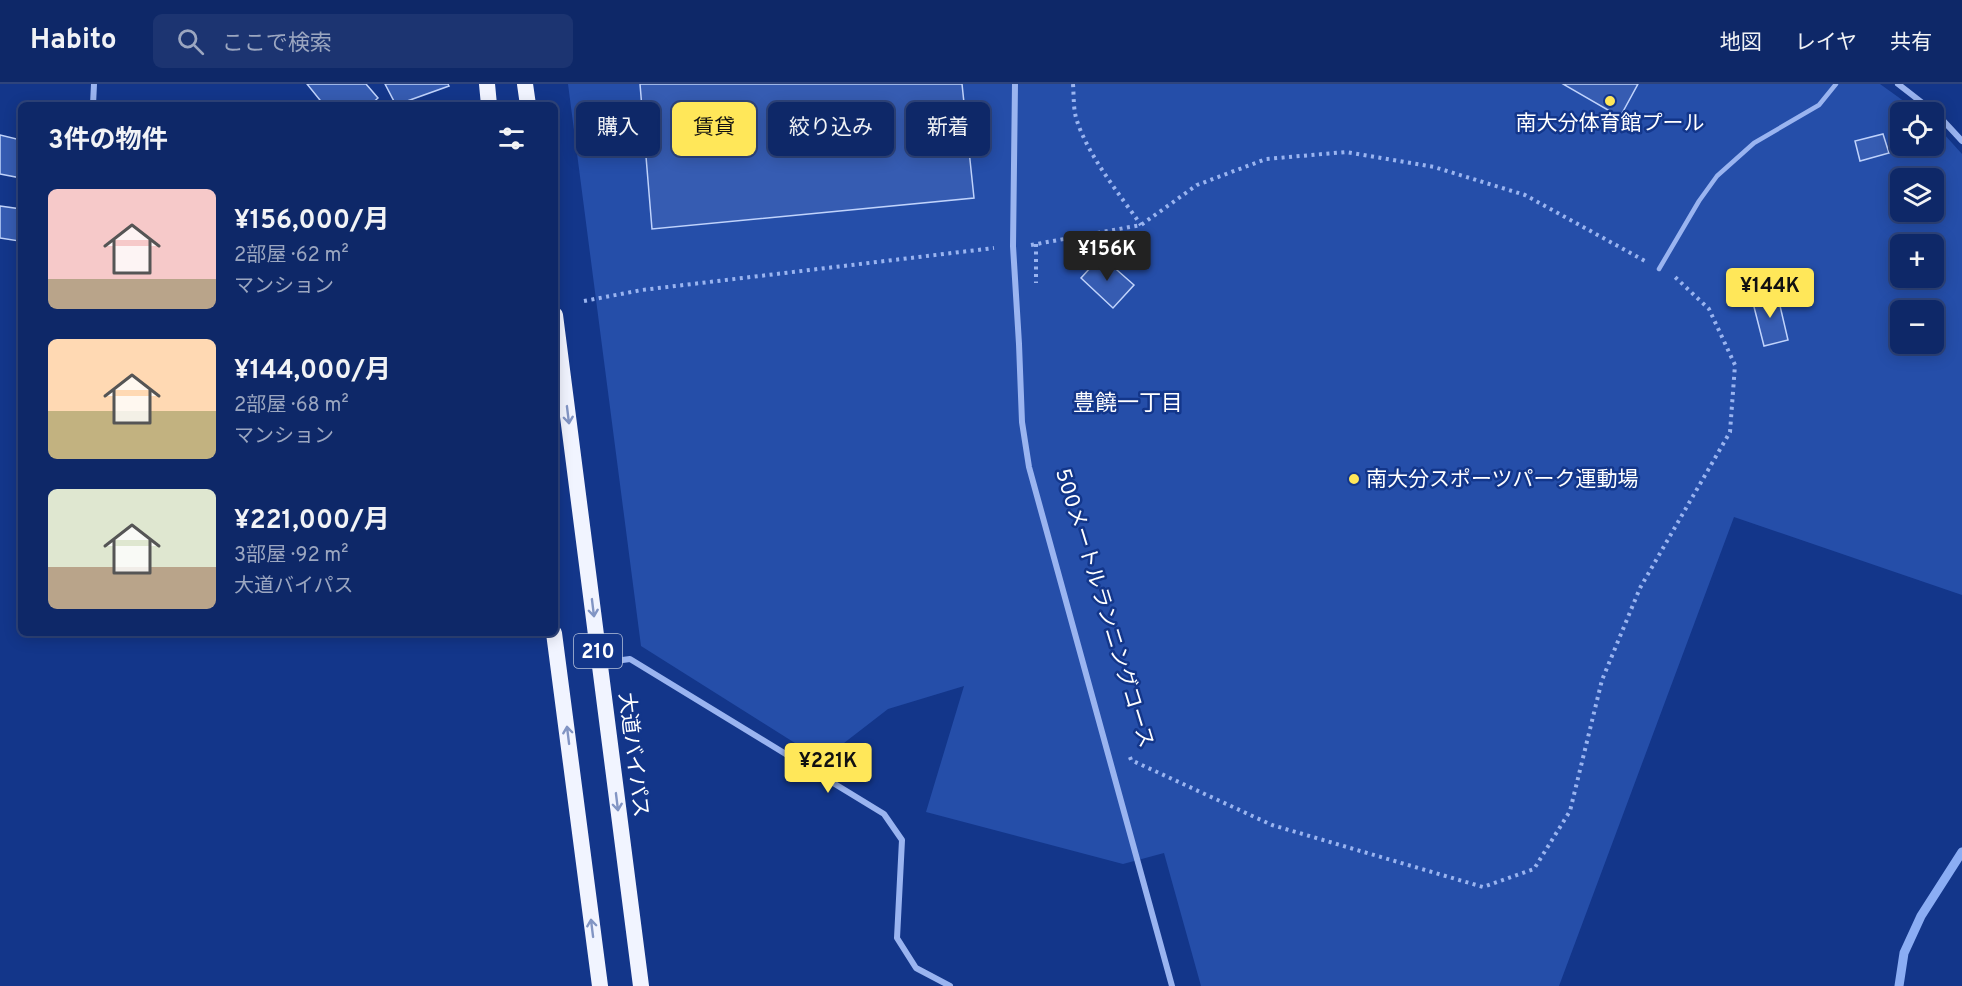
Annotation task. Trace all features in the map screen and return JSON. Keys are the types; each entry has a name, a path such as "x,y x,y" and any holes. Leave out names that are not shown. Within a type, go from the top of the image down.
{"highway":[{"path":"487,84 489,102"},
{"path":"525,84 528,102"},
{"name":"大道バイパス","path":"558,338 641,986"},
{"name":"210","path":"555,636 600,986"}],"street":[{"path":"93,102 94,84"},
{"path":"1016,84 1013,246 1022,422 1029,467 1172,986"},
{"path":"1898,84 1938,115 1962,141"},
{"path":"600,663 630,659 884,814 902,840 897,938 916,968 950,986"}],"lane":[{"path":"1659,269 1699,201 1717,176 1754,143 1819,105 1836,84"}],"path":[{"path":"1073,84 1077,123 1099,164 1141,225"},
{"name":"500メートルランニングコース","path":"584,301 642,290 1036,244 1141,225 1197,185 1266,159 1346,152 1434,167 1524,195 1678,279 1709,309 1735,365 1730,432 1640,588 1602,680 1570,812 1534,869 1483,887 1368,854 1272,825 1131,760 1128,748"},
{"path":"1036,244 1036,291"}],"shaded area":[{"path":"568,84 1880,84 1905,102 1890,102 1890,156 1944,156 1944,134 1962,154 1962,595 1734,517 1559,986 1201,986 1164,853 1123,864 926,812 964,686 888,709 822,760 641,646 577,156 660,156 660,102 576,102 576,146"}],"building":[{"path":"307,84 366,84 378,98 373,102 322,102"},
{"path":"385,84 448,84 449,86 404,102 394,102"},
{"path":"640,84 962,84 964,102 906,102 906,156 970,156 974,198 652,229 646,156 660,156 660,102 641,102"},
{"name":"南大分体育館プール","path":"1563,84 1638,84 1620,117"},
{"path":"1883,134 1889,153 1860,161 1855,141"},
{"path":"0,135 18,139 18,177 0,174"},
{"path":"0,206 18,209 18,241 0,238"},
{"path":"1101,256 1134,285 1113,308 1081,278"},
{"path":"1777,293 1788,340 1764,346 1752,299"}],"waterway":[{"path":"1899,986 1904,953 1921,916 1962,852"}],"place":[{"name":"南大分体育館プール","path":"1610,101"},
{"name":"南大分スポーツパーク運動場","path":"1354,479"}],"district":[{"name":"豊饒一丁目","path":"1128,402"}]}
